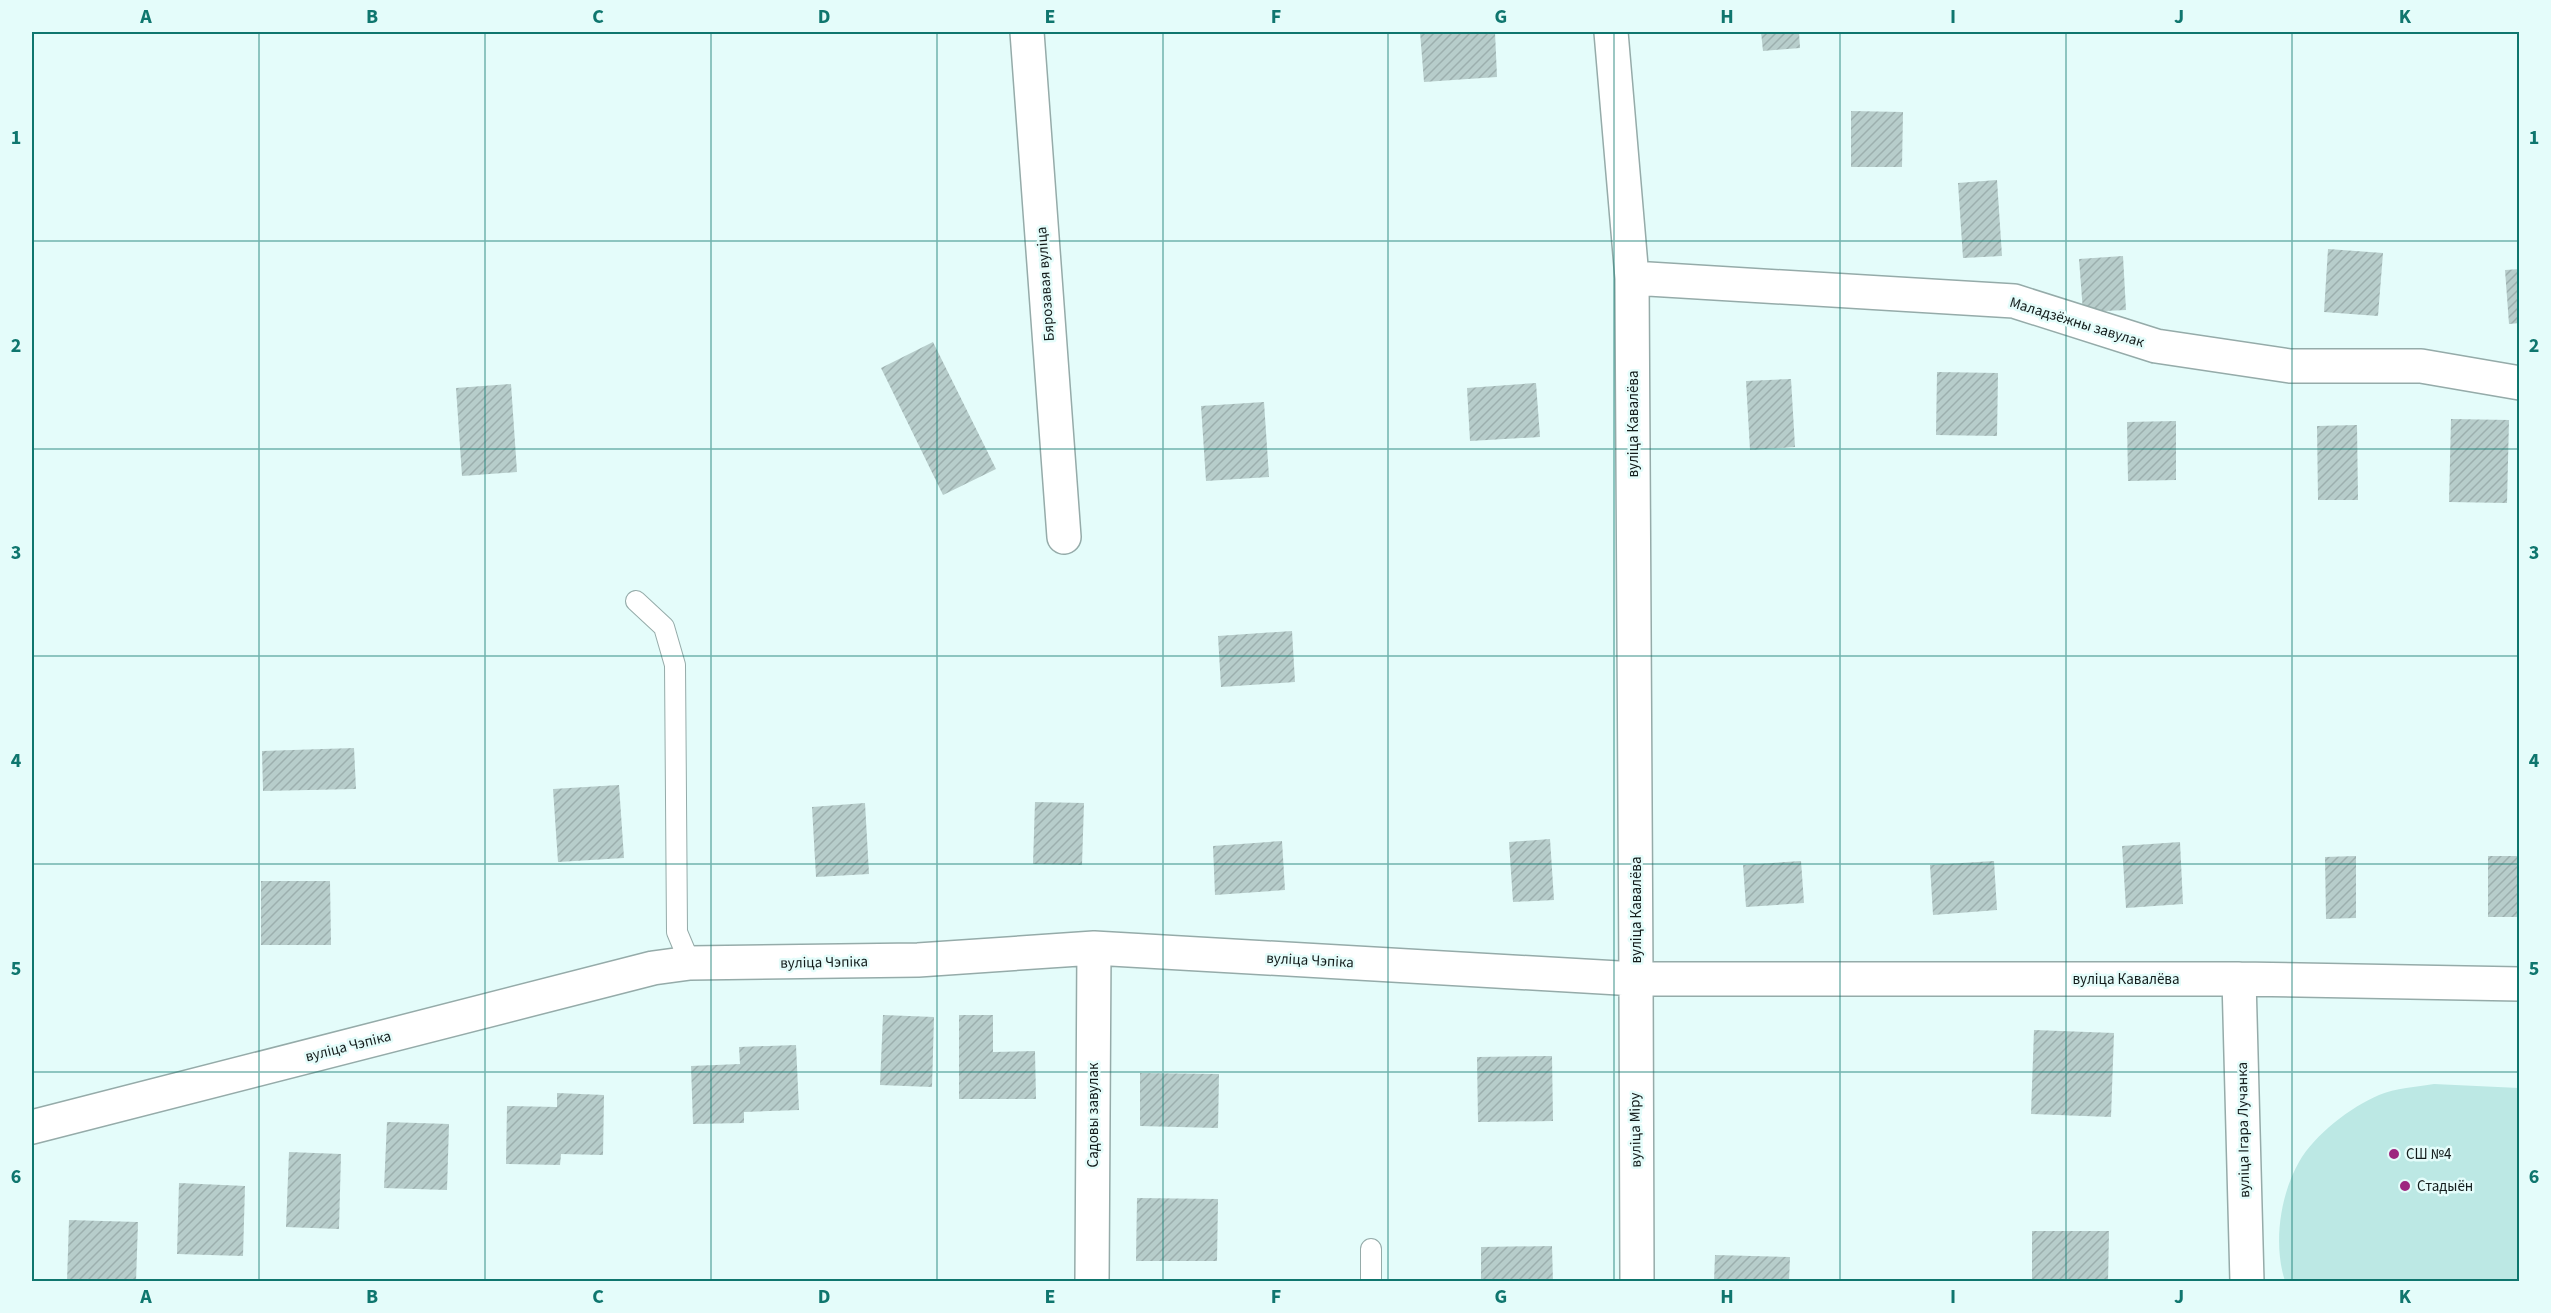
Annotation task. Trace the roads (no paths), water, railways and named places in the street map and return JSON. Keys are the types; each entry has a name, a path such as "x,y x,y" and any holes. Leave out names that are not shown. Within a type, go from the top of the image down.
{"street":[{"name":"Бярозавая вуліца","path":"1027,32 1064,537"},
{"name":"вуліца Кавалёва","path":"1611,32 1632,278 1636,979 2240,979 2520,984"},
{"name":"Маладзёжны завулак","path":"1632,278 2014,301 2156,346 2290,366 2421,366 2520,383"},
{"name":"вуліца Чэпіка","path":"32,1127 653,968 690,963 918,960 1094,948 1636,979"},
{"name":"Садовы завулак","path":"1092,1281 1094,948"},
{"name":"вуліца Міру","path":"1636,979 1637,1281"},
{"name":"вуліца Ігара Лучанка","path":"2240,979 2247,1281"}],"lane":[{"path":"636,601 664,627 675,665 676,932 690,963"},
{"path":"1371,1249 1371,1281"}],"place":[{"name":"СШ №4","path":"2394,1154"},
{"name":"Стадыён","path":"2405,1186"}]}
